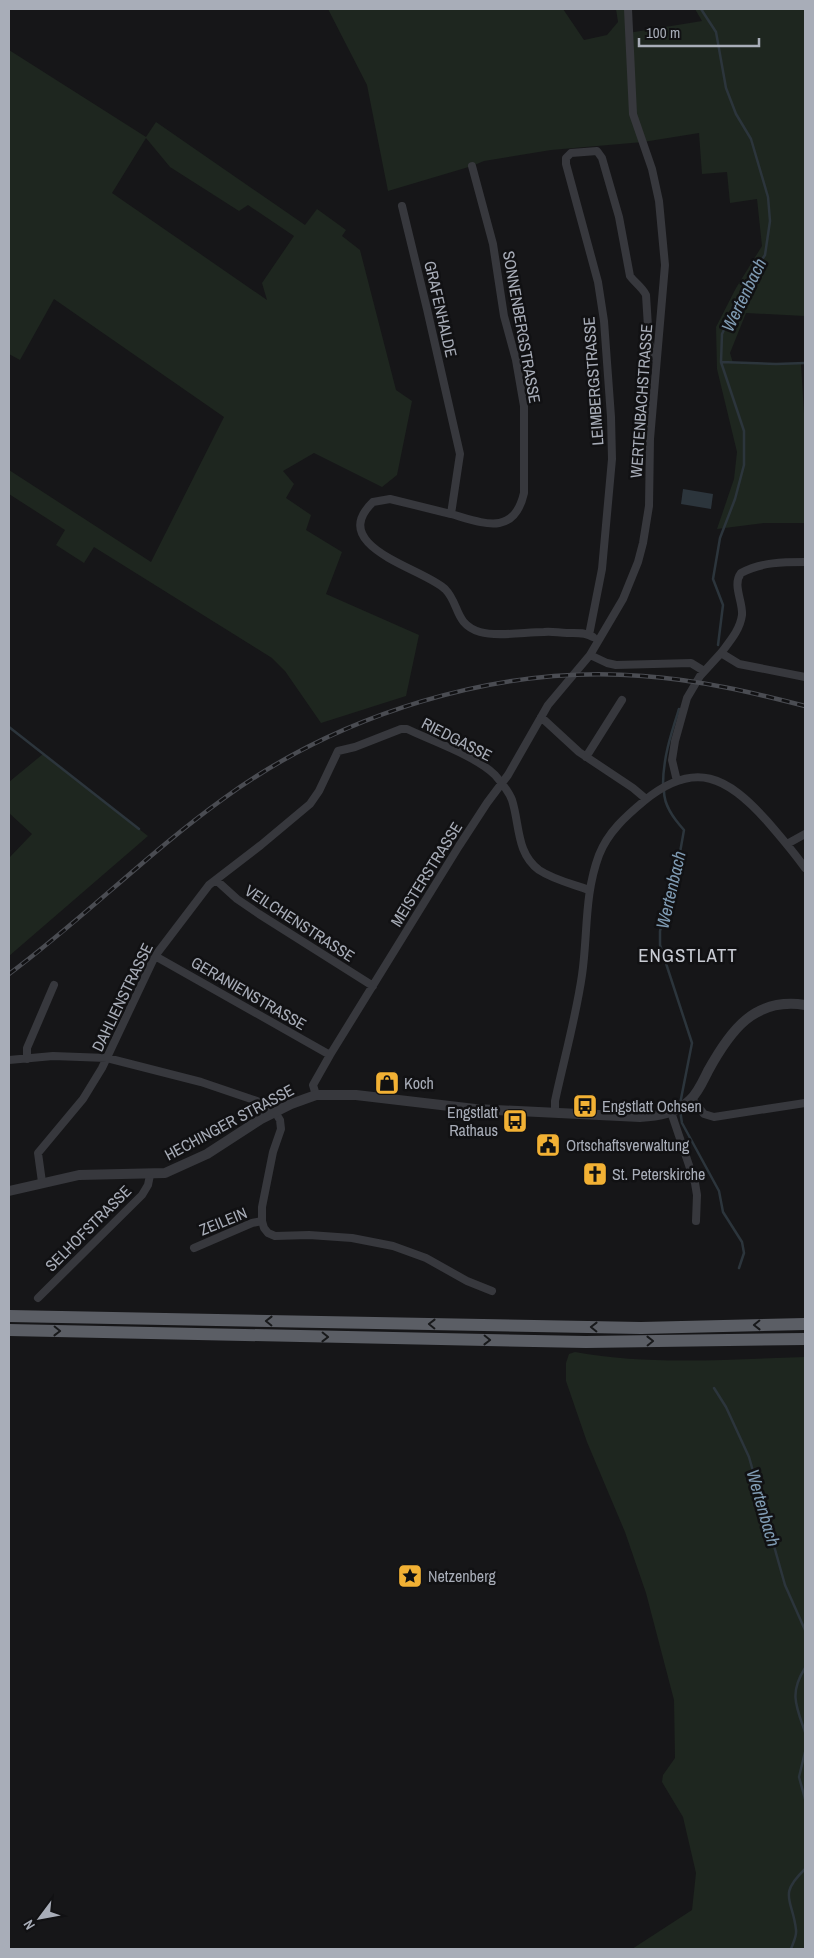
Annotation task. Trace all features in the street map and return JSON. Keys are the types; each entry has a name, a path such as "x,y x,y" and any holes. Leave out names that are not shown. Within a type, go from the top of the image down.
{"highway":[{"path":"9,1316 641,1328 805,1324"},
{"path":"9,1330 586,1342 805,1339"}],"street":[{"name":"WERTENBACHSTRASSE","path":"575,675 590,655 617,611 632,579 643,543 649,506 650,439 665,265 659,201 652,169 633,114 628,9"},
{"name":"LEIMBERGSTRASSE","path":"589,635 602,569 612,459 611,417 604,321 598,282 566,164 566,158 571,153 597,151 602,158 619,217 630,276 643,289 646,295 649,343 656,361"},
{"name":"SONNENBERGSTRASSE","path":"472,166 493,244 504,316 516,360 524,406 524,493 521,506 516,514 502,523 489,524 390,499 373,502 363,514 361,528 363,535 375,548 398,564 438,583 451,597 462,621 480,632 513,634 547,631 589,635 599,640"},
{"name":"GRAFENHALDE","path":"402,206 460,454 451,514"},
{"path":"673,782 672,760 677,731 687,698 704,671 721,653 740,625 742,614 737,581 741,573 758,566 773,563 805,562"},
{"path":"721,653 739,664 805,677"},
{"path":"590,655 606,663 616,665 691,664 704,671"},
{"name":"MEISTERSTRASSE","path":"316,1096 314,1085 330,1056 459,846 502,784 548,705 575,675"},
{"path":"586,757 622,700"},
{"path":"541,717 586,757 633,788 646,799"},
{"name":"RIEDGASSE","path":"338,751 355,748 390,733 407,729 482,764 502,784 512,799 520,843 529,860 540,870 560,881 589,890"},
{"name":"DAHLIENSTRASSE","path":"42,1182 38,1153 83,1099 107,1058 155,956 209,885 310,804 319,791 338,751"},
{"path":"555,1112 555,1101 582,974 589,890 600,854 607,839 628,814 646,799 673,782 703,778 714,779 727,785 745,798 787,844 805,868"},
{"path":"787,844 805,834"},
{"name":"VEILCHENSTRASSE","path":"216,880 237,899 259,914 373,986"},
{"name":"GERANIENSTRASSE","path":"155,956 330,1056"},
{"path":"27,1058 27,1048 54,986"},
{"path":"805,1005 793,1003 778,1005 760,1010 748,1016 725,1044 688,1102 704,1114 714,1117 805,1103"},
{"path":"9,1060 53,1056 107,1058 201,1082 257,1101 275,1112 280,1120 281,1129 273,1152 264,1194 262,1221 264,1228 275,1236 309,1235 352,1238 393,1246 426,1258 467,1281 492,1291"},
{"name":"HECHINGER STRASSE","path":"9,1191 42,1182 94,1174 150,1175 165,1173 184,1166 291,1104 329,1094 356,1095 468,1108 640,1117 658,1116 671,1112 688,1102"},
{"path":"671,1112 695,1183 697,1195 696,1221"},
{"name":"SELHOFSTRASSE","path":"38,1298 142,1194 148,1185 150,1175"},
{"name":"ZEILEIN","path":"194,1248 252,1223 262,1221"}],"shaded area":[{"path":"328,9 563,9 584,40 607,35 618,22 616,9 628,9 628,33 702,21 695,9 805,9 805,316 746,313 730,353 733,363 801,364 805,430 805,523 764,523 717,529 734,479 737,452 717,369 716,327 736,288 762,246 757,199 730,203 727,172 702,174 699,133 643,142 551,150 484,161 388,191 367,85"},
{"path":"9,50 146,137 156,122 305,225 317,209 346,230 342,236 360,250 396,390 412,401 397,475 382,487 314,453 283,471 294,484 286,498 311,515 306,530 342,552 326,594 419,635 406,696 321,723 285,671 272,658 94,547 84,563 56,545 65,530 9,494 9,470 151,562 224,417 54,299 20,360 9,354","holes":["146,138 170,167 239,211 248,205 294,236 262,283 267,300 112,193"]},
{"path":"683,489 713,494 711,509 681,504"},
{"path":"43,754 148,836 9,956 9,858 32,834 9,813 9,782"},
{"path":"575,1352 632,1359 661,1360 805,1357 805,1949 632,1949 692,1910 696,1873 683,1817 662,1782 663,1775 675,1758 674,1700 646,1593 625,1532 587,1442 566,1381 566,1363 569,1354"}],"waterway":[{"name":"Wertenbach","path":"701,9 716,32 726,88 736,114 751,139 768,197 770,221 765,255 746,284 722,334 721,362 744,431 744,465 735,499 720,538 713,579 723,605 718,645"},
{"path":"721,362 805,363"},
{"name":"Wertenbach","path":"663,785 666,756 679,709"},
{"path":"9,727 139,829"},
{"name":"Wertenbach","path":"664,791 664,797 673,817 684,830 676,875 660,931 660,945 692,1043 680,1104"},
{"name":"Wertenbach","path":"680,1110 682,1123 719,1191 723,1212 742,1242 744,1253 739,1268"},
{"name":"Wertenbach","path":"714,1388 726,1407 749,1457 785,1585 805,1630"},
{"name":"Wertenbach","path":"805,1668 800,1677 796,1692 797,1707 805,1732"},
{"name":"Wertenbach","path":"805,1752 799,1777 805,1799"},
{"name":"Wertenbach","path":"791,1949 796,1932 789,1892 796,1878 805,1869"}],"railway":[{"path":"9,974 63,931 168,841 223,799 268,769 317,742 369,720 422,701 477,687 533,678 588,674 684,680 745,691 805,706"}],"place":[{"name":"Koch","path":"387,1083"},
{"name":"Engstlatt Ochsen","path":"585,1106"},
{"name":"Engstlatt Rathaus","path":"515,1121"},
{"name":"Ortschaftsverwaltung","path":"548,1145"},
{"name":"St. Peterskirche","path":"595,1174"},
{"name":"Netzenberg","path":"410,1576"}],"district":[{"name":"ENGSTLATT","path":"688,955"}]}
